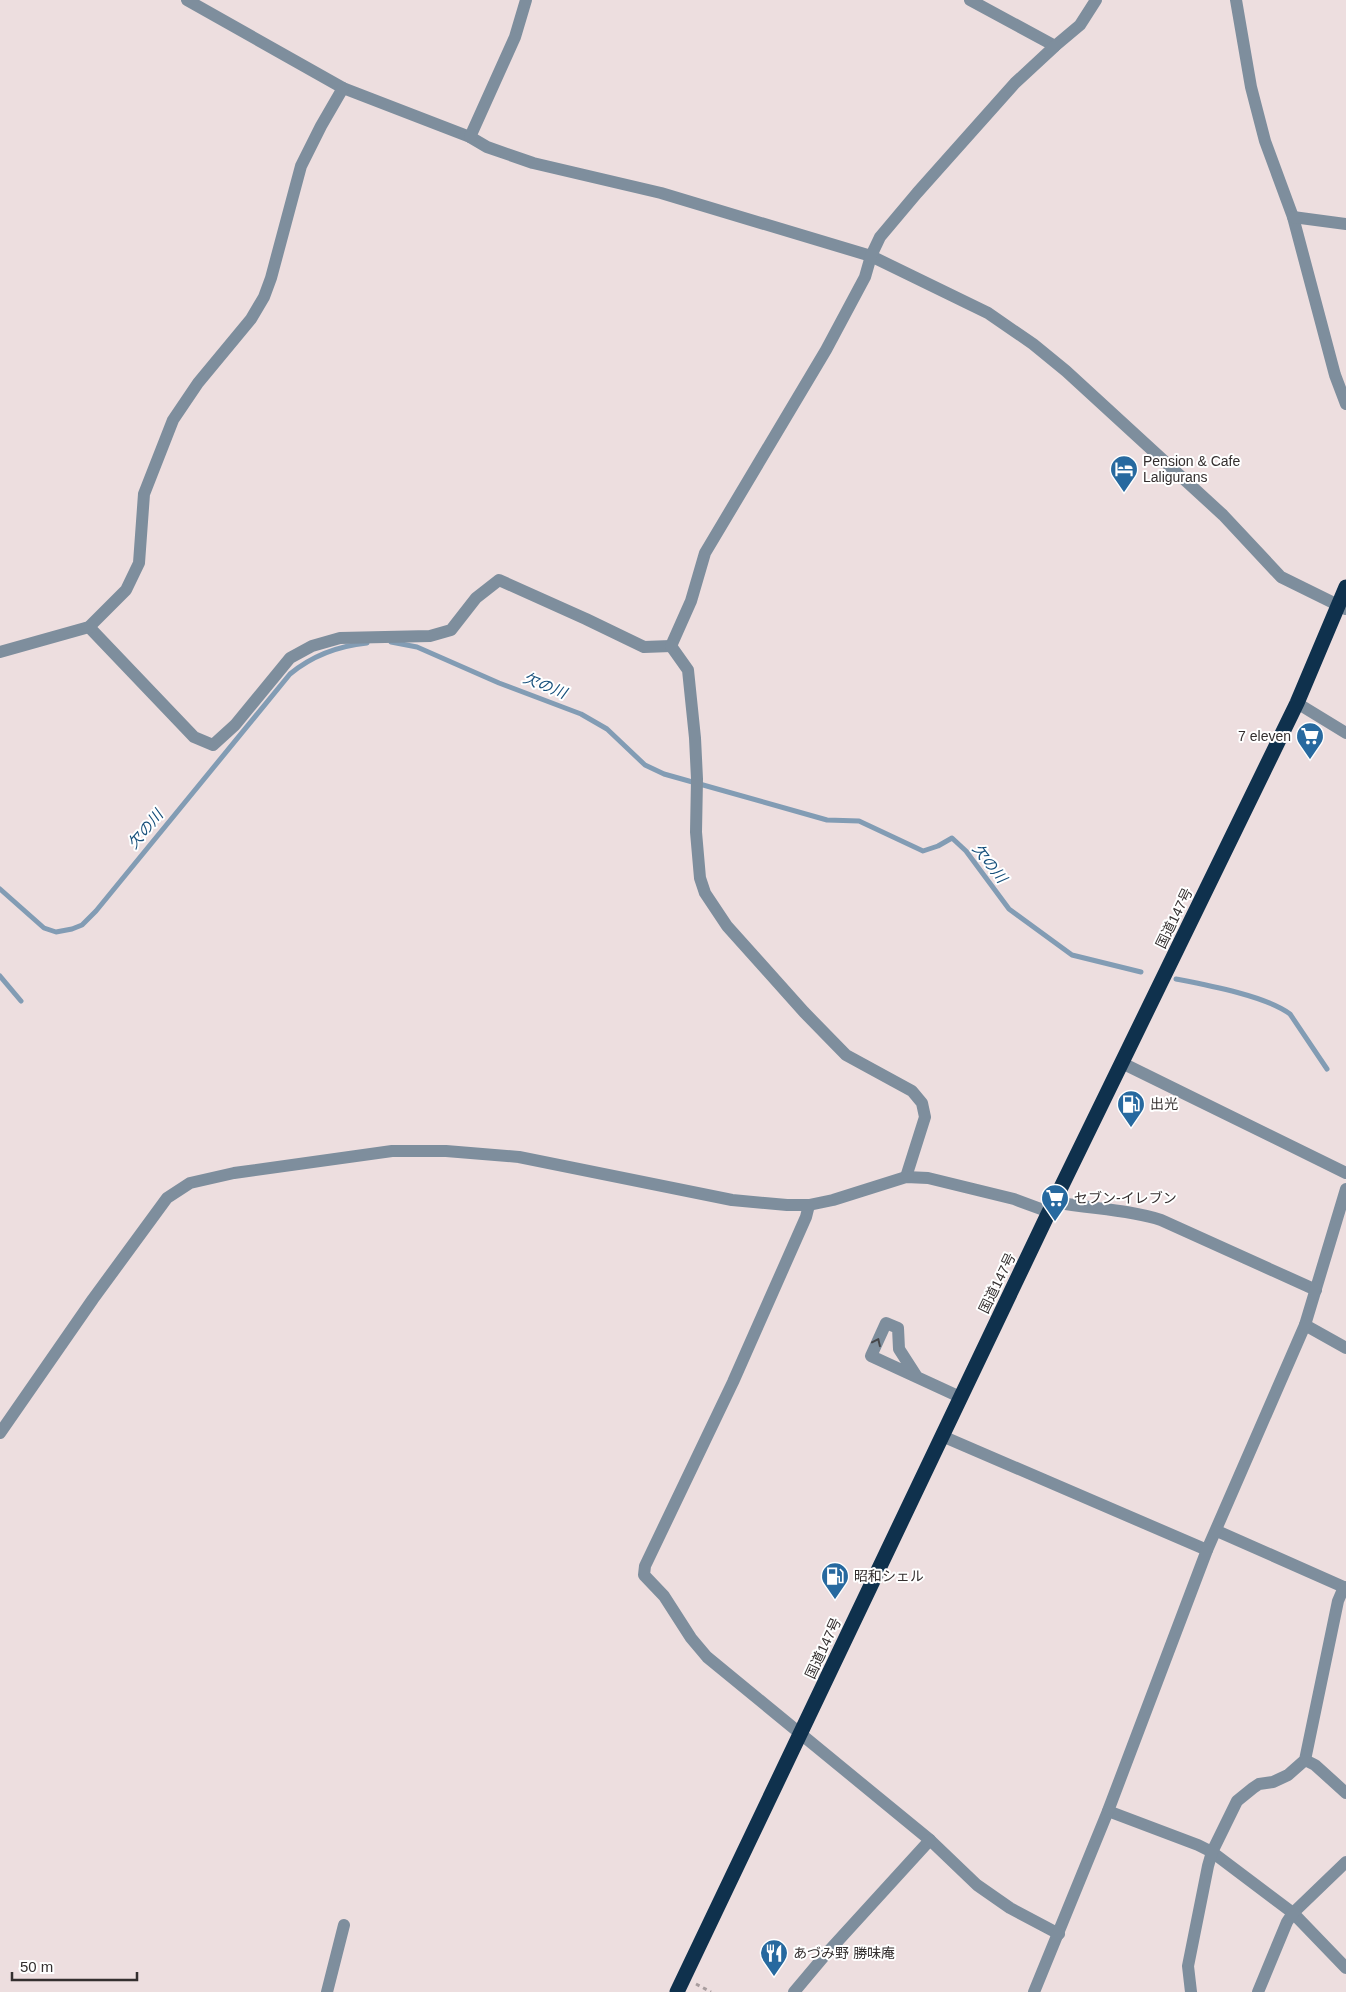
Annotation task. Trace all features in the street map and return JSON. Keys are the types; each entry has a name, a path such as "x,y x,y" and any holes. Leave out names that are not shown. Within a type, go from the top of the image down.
{"highway":[{"name":"国道147号","path":"678,1992 960,1397 1297,702 1342,607 1346,588"}],"street":[{"path":"187,0 342,88 470,138 487,147 533,163 661,193 871,256 988,313 1033,344 1102,403 1223,516 1281,577 1342,607"},
{"path":"470,138 515,37 526,0"},
{"path":"970,0 1054,46"},
{"path":"671,646 691,601 705,553 826,350 865,277 871,256 880,237 917,192 1016,83 1054,46 1080,25 1096,0"},
{"path":"1236,0 1251,87 1265,141 1293,217 1335,375 1346,404"},
{"path":"0,652 89,627 126,590 139,564 144,494 173,420 198,383 252,319 264,296 271,278 302,166 342,88"},
{"path":"1293,217 1346,224"},
{"path":"89,627 194,737 213,745 235,725 290,658 312,646 340,638 430,636 451,630 476,598 499,580 644,647 671,646"},
{"path":"671,646 688,670 695,738 697,779 696,832 700,878 705,893 727,926 804,1012 846,1055 912,1091 922,1103 925,1117 906,1177"},
{"path":"1297,702 1346,733"},
{"path":"1122,1064 1346,1173"},
{"path":"0,1433 167,1198 190,1183 234,1173 392,1151 446,1151 519,1157 732,1200 787,1205 809,1205 833,1200 906,1177 928,1178 1052,1207 1126,1212 1161,1220 1316,1290"},
{"path":"1034,1992 1108,1811 1207,1550 1217,1531 1305,1325 1346,1189"},
{"path":"809,1205 806,1217 733,1382 645,1566 644,1575 670,1604 700,1650 930,1840 977,1885 1010,1908 1059,1934"},
{"path":"1305,1325 1346,1348"},
{"path":"917,1376 960,1397"},
{"path":"942,1436 1207,1550"},
{"path":"1191,1992 1188,1966 1212,1852 1237,1801 1243,1794 1259,1784 1273,1782 1288,1775 1305,1760 1338,1601 1345,1587 1217,1531"},
{"path":"1305,1760 1315,1765 1346,1793"},
{"path":"1108,1811 1212,1852 1293,1913 1346,1968"},
{"path":"794,1992 930,1840"},
{"path":"1258,1992 1287,1922 1293,1913 1346,1862"},
{"path":"328,1992 344,1925"}],"waterway":[{"name":"欠の川","path":"391,642 417,647 499,683 581,714 607,729 645,765 664,774 827,820 859,821 923,851 938,846 952,838 966,851 1009,909 1072,955 1141,972"},
{"name":"欠の川","path":"0,889 44,928 56,932 82,925 96,911 290,674 326,652 346,646 367,643"},
{"path":"0,976 21,1001"},
{"name":"欠の川","path":"1176,979 1236,992 1266,1002 1290,1014 1327,1069"}],"place":[{"name":"Pension & Cafe Laligurans","path":"1124,493"},
{"name":"7 eleven","path":"1310,760"},
{"name":"出光","path":"1131,1128"},
{"name":"セブン-イレブン","path":"1055,1222"},
{"name":"昭和シェル","path":"835,1600"},
{"name":"あづみ野 勝味庵","path":"774,1977"}]}
